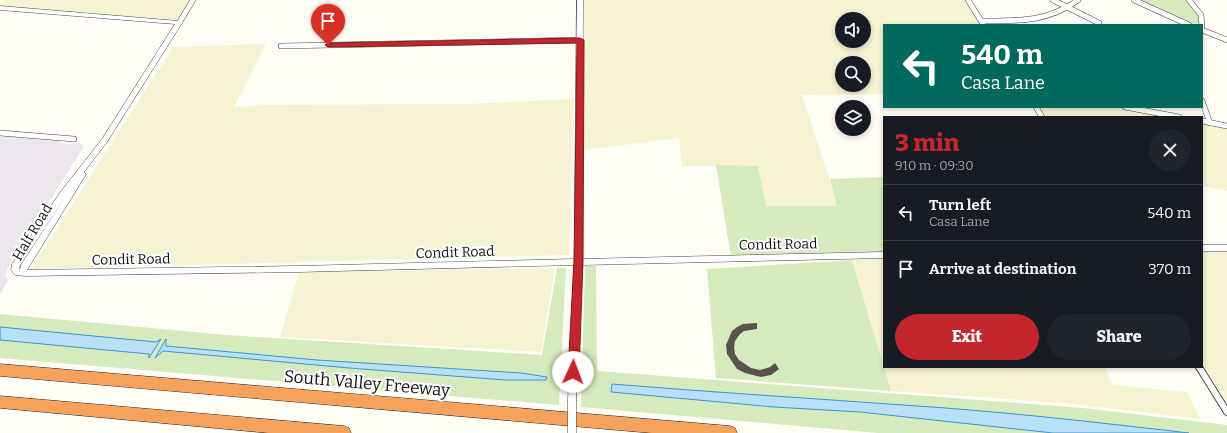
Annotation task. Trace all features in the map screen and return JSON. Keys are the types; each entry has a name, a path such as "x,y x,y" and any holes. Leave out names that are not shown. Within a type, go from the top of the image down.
{"highway":[{"name":"South Valley Freeway","path":"0,370 730,433"},
{"path":"0,402 344,433"}],"street":[{"name":"Half Road","path":"26,273 18,273 15,270 15,266 64,192 105,140 193,0"},
{"path":"572,433 578,261 580,0"},
{"path":"968,0 983,23 1034,19 1049,16 1069,7 1078,0"},
{"path":"1053,0 1099,23"},
{"path":"1134,0 1187,24"},
{"path":"1190,0 1201,14 1203,18 1202,24"},
{"path":"0,8 179,23"},
{"path":"1203,30 1227,40"},
{"path":"281,46 580,40"},
{"path":"1203,104 1210,123"},
{"path":"1130,108 1174,116"},
{"path":"1203,121 1227,126"},
{"path":"0,133 74,139"},
{"path":"1203,248 1227,248"},
{"name":"Condit Road","path":"26,273 298,269 578,261 883,255"},
{"path":"1199,368 1227,412"}],"shaded area":[{"path":"5,0 190,0 177,20 1,6"},
{"path":"584,0 965,0 979,24 883,24 883,94 802,95 838,206 766,206 757,166 682,166 679,138 583,150"},
{"path":"266,44 234,107 267,105 466,104 574,99 569,255 31,269 173,47"},
{"path":"1041,108 1118,108 1162,116 1045,116"},
{"path":"1203,123 1227,128 1227,191 1203,186"},
{"path":"0,136 59,141 66,144 80,143 84,146 7,269 5,275 8,280 0,294"},
{"path":"1227,251 1227,402 1203,365 1203,252"},
{"path":"883,254 883,364 850,255"},
{"path":"555,268 541,352 280,337 299,272"},
{"path":"884,368 1105,368 1113,385 1187,392 1200,419 1064,403 891,391"}],"green space":[{"path":"1138,0 1186,0 1197,13 1199,23 1191,24"},
{"path":"716,165 758,166 766,206 837,206 830,179 883,177 883,254 731,257"},
{"path":"852,260 891,391 716,378 707,269"},
{"path":"585,266 596,266 597,371 1083,408 1227,425 1227,433 878,433 581,407"},
{"path":"557,268 566,268 559,405 0,358 0,314 226,335 542,355"}],"water":[{"path":"0,327 156,342 161,339 149,358 149,354 0,340"},
{"path":"166,339 166,346 317,360 521,373 547,377 546,380 505,380 349,368 163,351 155,358"},
{"path":"612,384 975,410 1189,433 1053,433 860,412 774,407 611,392"}],"building":[{"path":"757,323 757,329 744,331 740,334 735,341 734,347 735,354 739,360 751,368 760,370 770,367 775,363 779,369 771,375 761,377 745,373 737,369 727,354 726,345 732,331 737,327 743,324"}],"route":[{"path":"328,45 580,40 578,261 573,372"}]}
